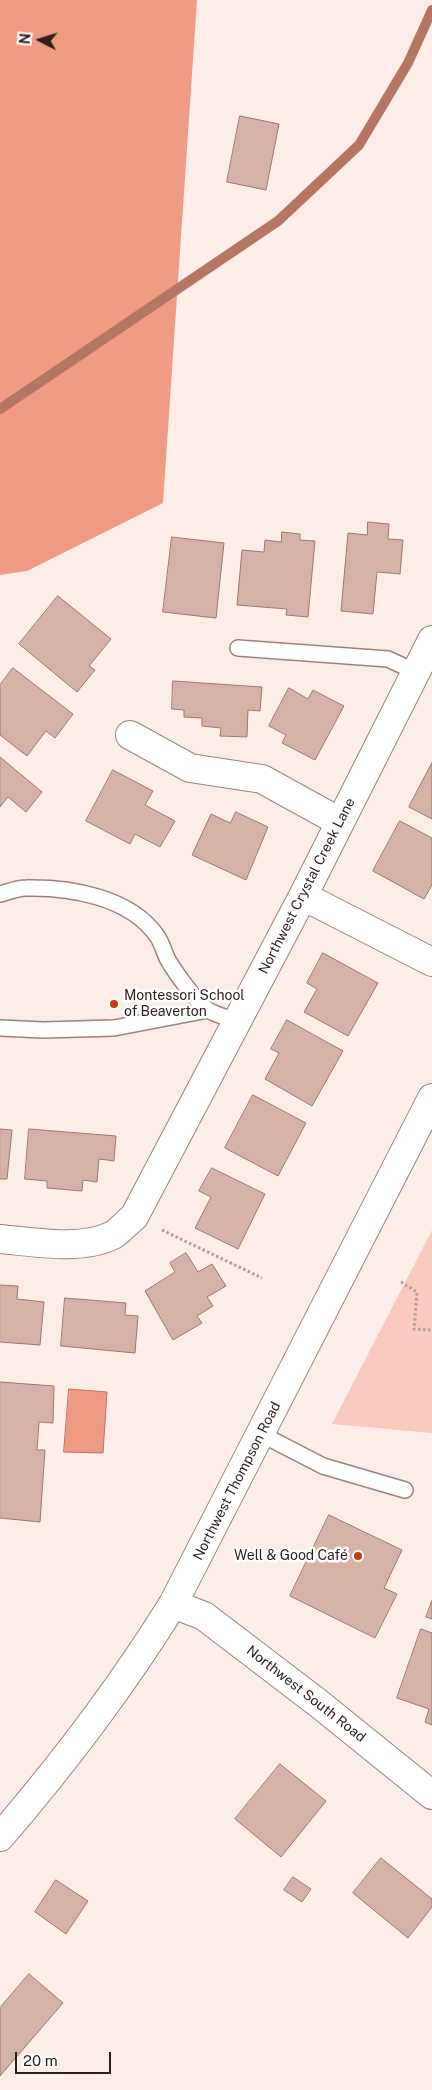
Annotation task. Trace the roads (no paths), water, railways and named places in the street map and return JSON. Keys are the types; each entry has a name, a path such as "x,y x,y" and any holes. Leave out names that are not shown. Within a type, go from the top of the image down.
{"street":[{"name":"Northwest Crystal Creek Lane","path":"0,1239 48,1244 85,1243 113,1234 134,1217 303,896 432,640"},
{"path":"130,736 190,768 262,779 340,822"},
{"path":"303,896 432,962"},
{"name":"Northwest Thompson Road","path":"0,1837 88,1726 150,1641 173,1604 262,1434 432,1098"},
{"name":"Northwest South Road","path":"173,1604 204,1616 326,1709 432,1795"}],"lane":[{"path":"238,648 388,659 416,672"},
{"path":"0,894 24,888 54,889 101,898 126,909 144,922 158,936 168,959 184,983 208,1010 237,1021"},
{"path":"0,1028 43,1030 114,1028 208,1010"},
{"path":"262,1434 308,1460 323,1466 405,1490"}],"waterway":[{"path":"0,409 278,221 359,145 408,63 432,10"}],"place":[{"name":"Montessori School of Beaverton","path":"114,1004"},
{"name":"Well & Good Café","path":"358,1556"}]}
